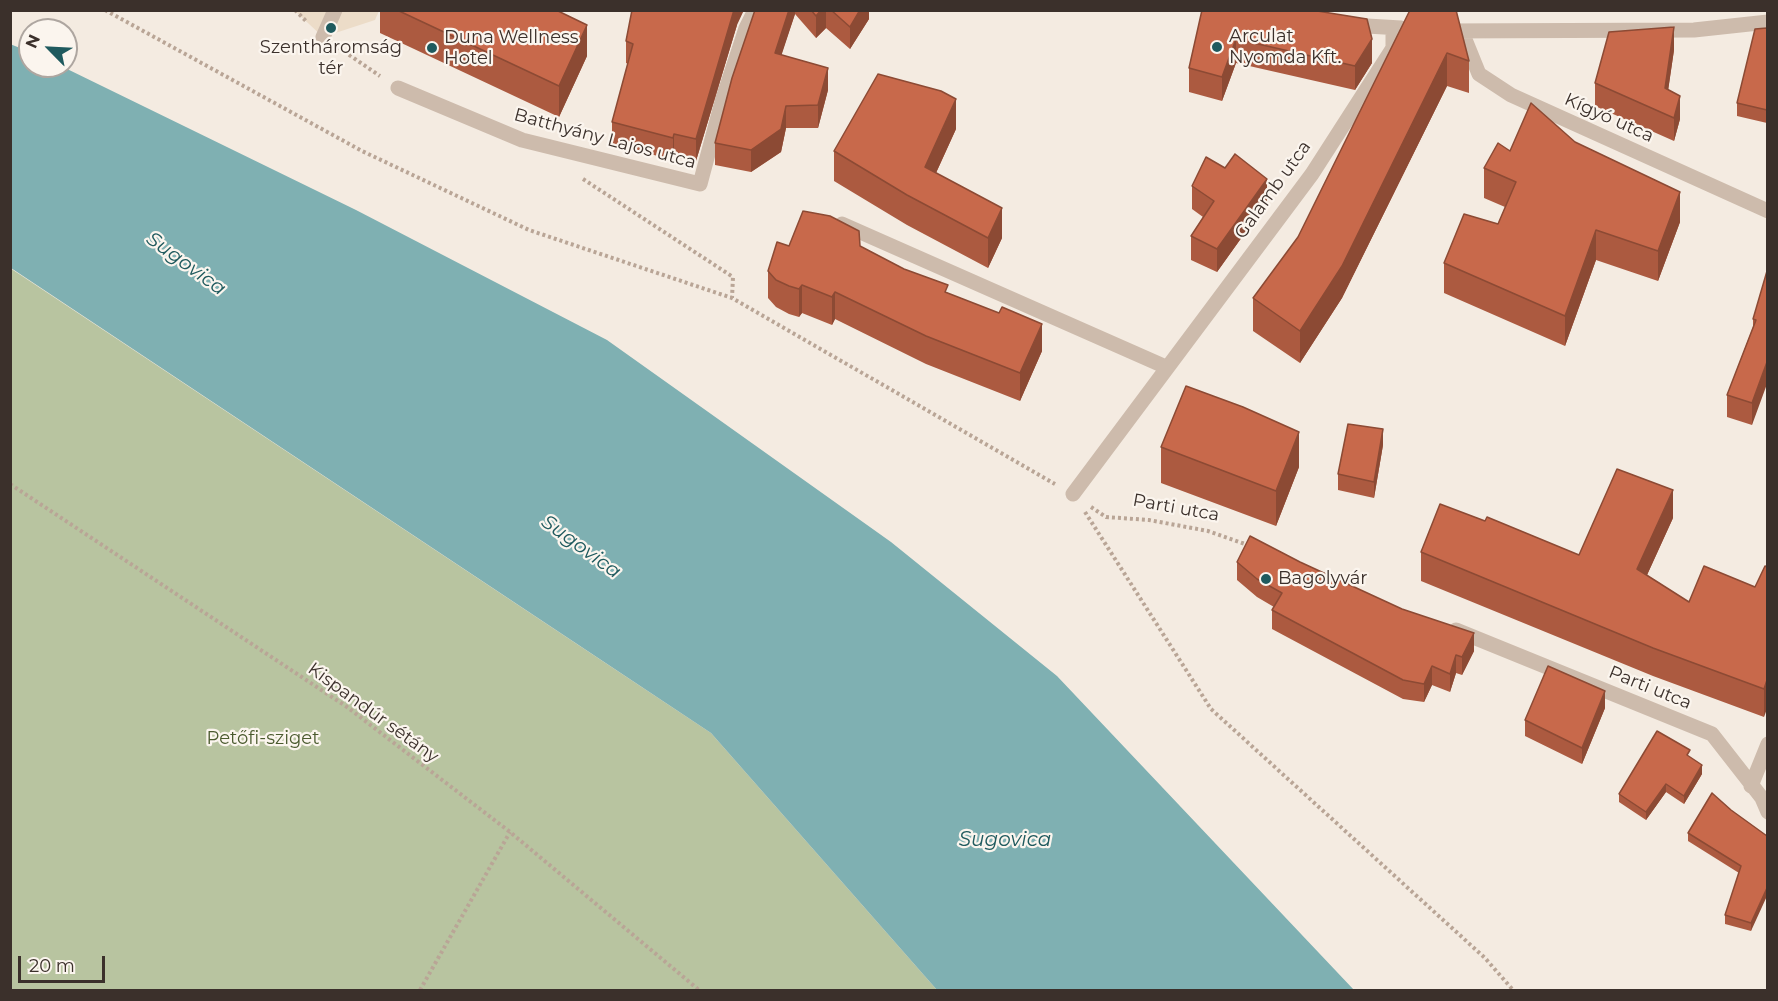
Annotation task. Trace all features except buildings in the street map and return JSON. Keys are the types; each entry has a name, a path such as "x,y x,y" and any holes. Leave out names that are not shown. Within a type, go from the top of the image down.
{"street":[{"path":"323,37 334,10"},
{"name":"Batthyány Lajos utca","path":"398,88 522,140 700,184 723,98 746,28 755,10"},
{"path":"1446,31 1447,10"},
{"path":"1332,22 1462,32 1694,30 1767,22"},
{"name":"Galamb utca","path":"1073,494 1166,366 1312,174 1393,48 1394,28"},
{"name":"Kígyó utca","path":"1462,32 1479,74 1511,95 1767,211"},
{"path":"836,221 1166,366"},
{"name":"Parti utca","path":"1440,624 1497,644 1562,674 1712,734 1762,798 1767,812"},
{"path":"1751,786 1767,744"}],"path":[{"path":"105,10 362,151 529,230 732,298 1073,494 1211,709 1485,958 1513,990"},
{"path":"323,37 398,88"},
{"path":"573,172 733,277 732,298"},
{"name":"Kispandúr sétány","path":"10,484 347,707 510,832 699,990"},
{"name":"Parti utca","path":"1106,517 1149,520 1208,531 1252,546"},
{"path":"420,990 510,832"}],"green space":[{"name":"Petőfi-sziget","path":"10,268 711,733 937,990 11,990"}],"shaded area":[{"name":"Szentháromság tér","path":"295,11 379,11 375,20 323,37"}],"water":[{"name":"Sugovica","path":"10,44 18,47 18,78 78,78 78,74 356,210 607,340 891,542 1057,676 1354,990 937,990 711,733 11,268"}],"place":[{"name":"Szentháromság tér","path":"331,28"},
{"name":"Arculat Nyomda Kft.","path":"1217,47"},
{"name":"Duna Wellness Hotel","path":"432,48"},
{"name":"Bagolyvár","path":"1266,579"}]}
